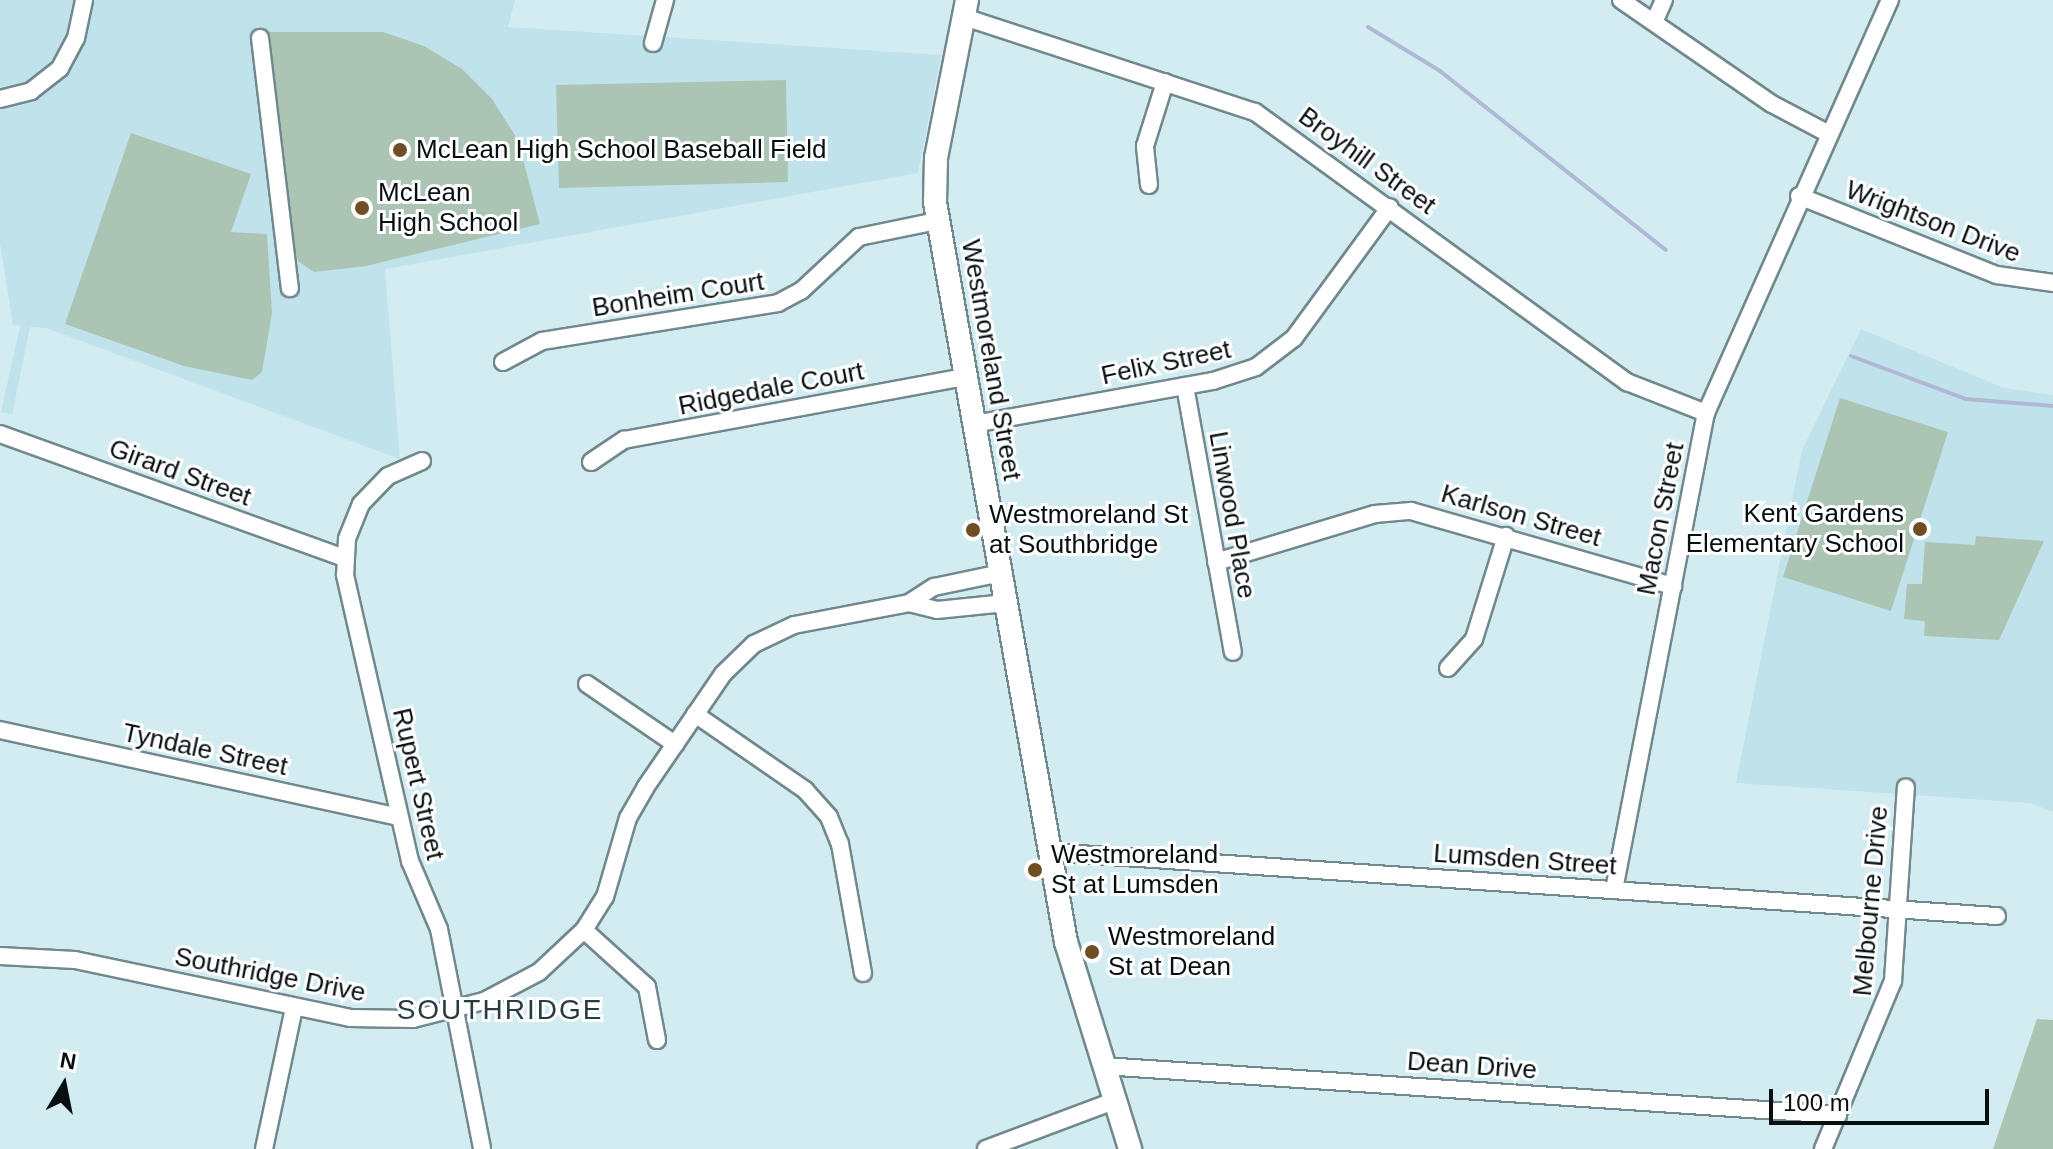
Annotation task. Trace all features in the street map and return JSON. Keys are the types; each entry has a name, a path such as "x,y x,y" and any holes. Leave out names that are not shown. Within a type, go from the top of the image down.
{"main road":[{"name":"Westmoreland Street","path":"965,8 936,158 937,221 1072,968 1130,1149"}],"street":[{"path":"0,99 31,91 60,68 76,38 84,0"},
{"path":"653,43 665,0"},
{"path":"1621,0 1655,20 1744,86 1827,133"},
{"path":"1655,20 1664,0"},
{"name":"Macon Street","path":"1614,890 1706,413 1827,133 1890,0"},
{"name":"Broyhill Street","path":"965,8 1255,112 1390,207 1627,382 1706,413"},
{"path":"260,38 290,288"},
{"path":"1149,185 1145,146 1165,82"},
{"name":"Wrightson Drive","path":"1799,196 1997,275 2053,283"},
{"name":"Felix Street","path":"974,424 1236,375 1275,354 1390,207"},
{"name":"Bonheim Court","path":"503,362 542,341 778,303 801,291 859,237 937,221"},
{"name":"Ridgedale Court","path":"591,462 624,440 965,377"},
{"name":"Linwood Place","path":"1185,386 1233,652"},
{"name":"Girard Street","path":"0,434 344,558"},
{"name":"Rupert Street","path":"422,461 373,489 352,522 344,558 399,817 415,876 439,929 482,1149"},
{"name":"Karlson Street","path":"1216,562 1389,512 1433,514 1673,586"},
{"path":"1448,668 1474,639 1506,536"},
{"name":"Southridge Drive","path":"0,956 73,960 294,1008 381,1020 455,1011 539,972 584,930 614,873 628,818 695,714 736,659 774,633 909,603 934,587 1001,573"},
{"name":"Southridge Drive","path":"909,603 937,610 1006,603"},
{"path":"587,684 675,744"},
{"path":"695,714 805,790 829,817 840,844 863,973"},
{"name":"Tyndale Street","path":"0,730 399,817"},
{"name":"Melbourne Drive","path":"1823,1149 1888,1002 1906,787"},
{"name":"Lumsden Street","path":"1050,852 1997,916"},
{"path":"584,930 647,987 657,1040"},
{"path":"264,1149 294,1008"},
{"name":"Dean Drive","path":"1103,1066 1838,1115"},
{"path":"986,1149 1114,1101"}],"shaded area":[{"name":"McLean High School","path":"0,0 515,0 508,27 941,55 918,173 385,269 400,459 46,328 30,327 12,415 1,412 20,326 13,325 0,243"},
{"name":"Kent Gardens Elementary School","path":"1861,329 2004,388 2053,395 2053,812 2030,803 1736,783 1802,450"}],"green space":[{"name":"McLean High School Baseball Field","path":"265,32 383,32 424,46 462,69 492,99 518,140 540,224 366,266 314,272 298,261 283,207"},
{"path":"786,80 788,182 559,188 556,85"},
{"path":"131,133 251,174 231,232 267,234 272,313 262,372 252,380 184,366 65,324"},
{"path":"1840,398 1948,432 1891,611 1783,577"},
{"path":"1976,536 2044,541 1999,640 1924,636 1925,621 1904,619 1907,584 1922,584 1925,542 1975,545"},
{"path":"2037,1019 2053,1020 2053,1149 1993,1149"}],"waterway":[{"path":"1368,27 1440,71 1666,250"},
{"path":"1851,356 1966,399 2053,406"}],"place":[{"name":"McLean High School Baseball Field","path":"400,150"},
{"name":"McLean High School","path":"362,208"},
{"name":"Kent Gardens Elementary School","path":"1920,529"},
{"name":"Westmoreland St at Southbridge","path":"973,530"},
{"name":"Westmoreland St at Lumsden","path":"1035,870"},
{"name":"Westmoreland St at Dean","path":"1092,952"}],"district":[{"name":"SOUTHRIDGE","path":"500,1010"}]}
